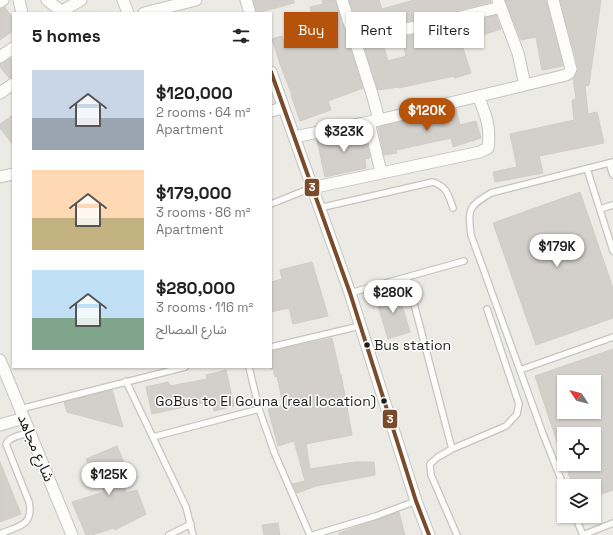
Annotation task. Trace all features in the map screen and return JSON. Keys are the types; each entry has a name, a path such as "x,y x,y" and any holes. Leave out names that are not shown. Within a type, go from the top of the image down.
{"street":[{"path":"19,0 22,12"},
{"path":"48,0 60,12 81,0"},
{"path":"123,0 128,12"},
{"path":"148,12 196,0"},
{"path":"246,0 250,12"},
{"path":"342,0 346,13"},
{"path":"294,137 374,121 566,75 571,69 553,0"},
{"path":"406,29 428,25 500,4 518,52 525,85"},
{"path":"357,48 374,97 374,121 381,172"},
{"path":"0,57 12,49"},
{"path":"272,75 318,208 350,293 416,502 429,535"},
{"path":"0,93 12,85"},
{"path":"311,188 480,152 488,148 490,135 489,128 478,96"},
{"path":"272,111 283,108"},
{"path":"0,177 12,174"},
{"name":"شارع مجاهد","path":"0,360 72,535"},
{"path":"0,425 22,413"}],"lane":[{"path":"561,479 471,234 469,213 475,203 491,193 611,162 613,175"},
{"path":"587,169 613,250"},
{"path":"318,208 433,182 442,185 448,193 453,208"},
{"path":"272,204 311,188"},
{"path":"600,209 613,205"},
{"path":"350,293 464,261"},
{"path":"407,277 452,449"},
{"path":"457,535 431,475 430,464 438,457 452,449 506,426 518,414 519,404 487,309"},
{"path":"272,347 360,326"},
{"path":"520,370 613,337"},
{"path":"22,413 126,381 181,368"},
{"path":"249,368 259,409 274,452 311,535 376,516 416,502"},
{"path":"126,381 186,507 193,535"},
{"path":"153,437 259,409"},
{"path":"0,534 20,526 27,521 30,516 31,511 29,502 6,444 12,438 30,433"},
{"path":"578,523 583,535 613,523"},
{"path":"168,535 191,524"}],"building":[{"path":"253,0 294,0 294,3 257,12"},
{"path":"322,0 335,0 346,35 346,48 350,48 363,88 328,101 331,110 300,121 272,39 282,36 284,48 338,48 338,12 311,12 310,7 323,4"},
{"path":"349,0 379,0 382,9 414,0 491,0 491,2 451,12 414,12 414,20 406,22 406,12 353,12"},
{"path":"505,0 546,0 563,66 542,70 536,37 521,40"},
{"path":"560,0 601,0 589,85 585,86 588,114 597,112 604,143 539,156 543,173 495,182 493,172 517,167 510,134 574,120 572,100 576,99 573,79 578,67"},
{"path":"5,7 12,18 12,32 0,40 0,9"},
{"path":"496,15 501,29 484,35 484,18"},
{"path":"414,35 414,48 463,48 471,73 455,78 454,76 399,88 378,90 365,48 384,48 388,61 406,56 404,48 406,48 406,36"},
{"path":"10,58 12,61 12,77 9,78 0,67 0,64"},
{"path":"456,109 460,125 476,121 481,138 453,147 451,138 396,150 397,153 384,155 378,127"},
{"path":"12,116 12,144 0,128 0,124"},
{"path":"364,130 370,158 365,159 366,168 325,177 317,140"},
{"path":"580,192 613,288 613,318 536,345 493,223"},
{"path":"312,262 328,316 293,324 289,308 272,312 272,282 282,279 280,270"},
{"path":"397,288 410,332 388,339 375,296"},
{"path":"332,338 341,374 352,435 306,444 310,469 355,462 374,462 375,475 316,486 297,493 292,484 305,481 294,441 278,446 268,409 283,405 277,376 275,377 273,369 271,369 272,351"},
{"path":"613,349 613,490 601,494 601,479 570,479 568,471 601,471 601,427 557,427 557,442 535,376"},
{"path":"226,370 234,406 214,411 212,401 152,414 146,387 168,382 170,386 207,379 206,375"},
{"path":"112,390 123,427 67,412 64,402"},
{"path":"117,446 128,472 123,474 126,493 137,490 146,514 115,530 114,528 92,535 86,535 72,502 104,492 86,459"},
{"path":"0,462 21,514 0,522"},
{"path":"399,512 405,535 339,535 339,533"},
{"path":"278,523 280,535 264,535 262,525"}],"transit line":[{"name":"3","path":"272,75 350,293 416,501 429,535"}],"place":[{"name":"Bus station","path":"367,345"},
{"name":"GoBus to El Gouna (real location)","path":"384,401"}]}
